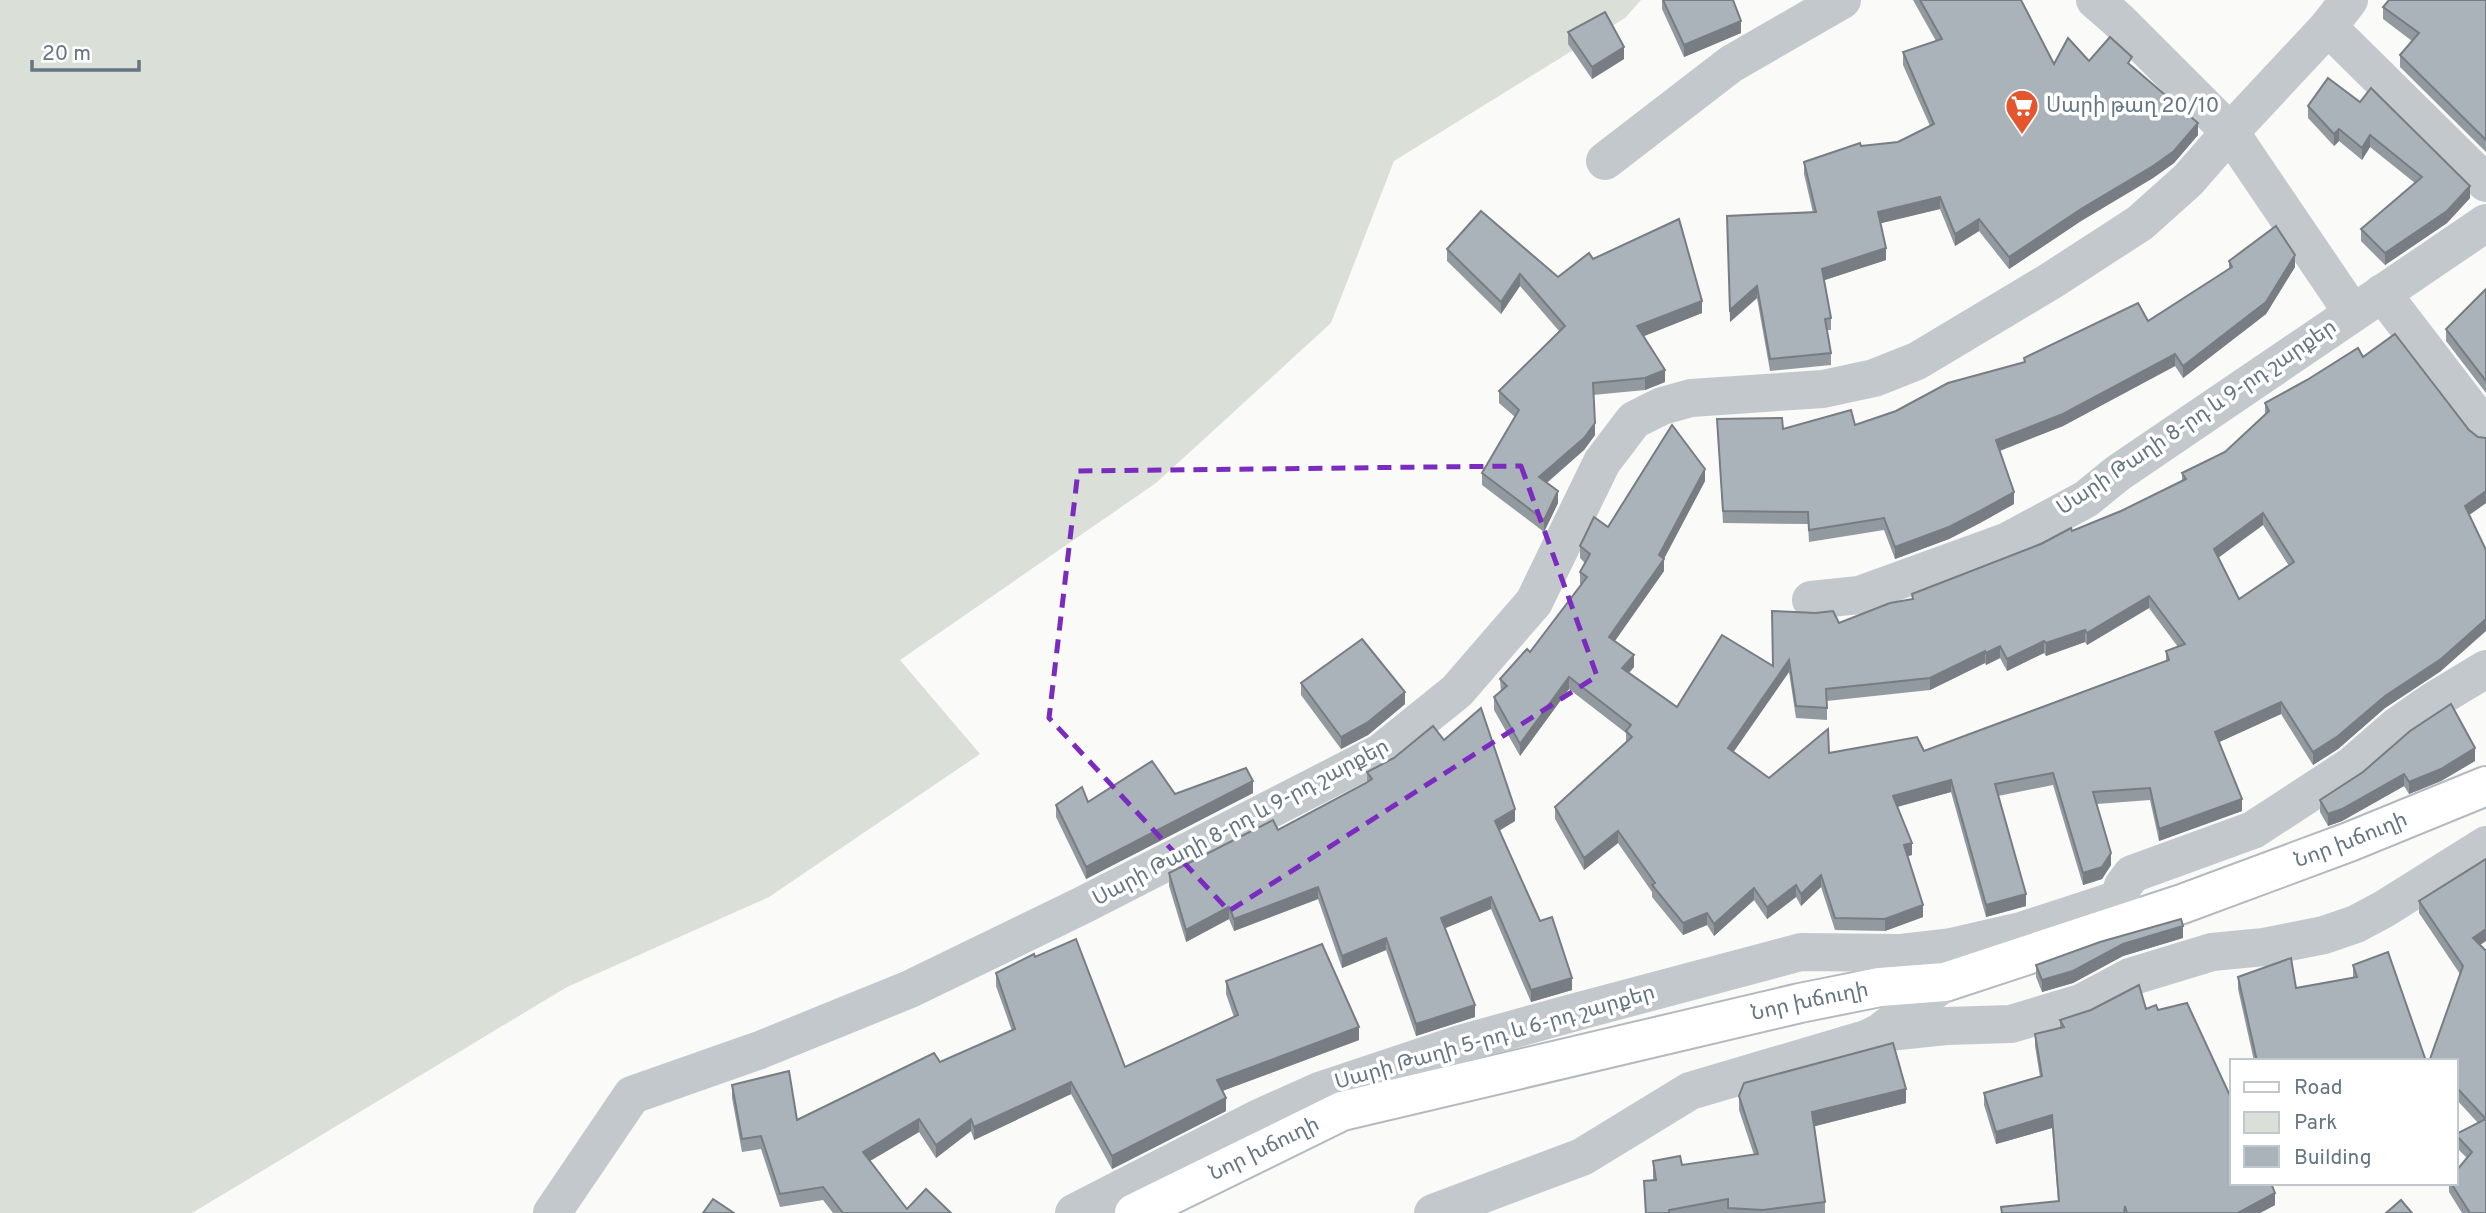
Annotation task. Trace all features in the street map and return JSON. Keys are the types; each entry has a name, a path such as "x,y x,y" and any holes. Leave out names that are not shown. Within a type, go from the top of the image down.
{"main road":[{"name":"Նոր խճուղի","path":"1134,1213 1342,1111 1800,1003 1881,988 1945,982 2114,913 2182,904 2349,842 2486,786"}],"street":[{"path":"1605,161 1731,64 1842,0"},
{"path":"2095,0 2230,132 2367,302 2486,429"},
{"path":"2339,14 2486,183"},
{"name":"Սարի Թաղի 8-րդ և 9-րդ շարքեր","path":"552,1213 632,1095 760,1049 910,989 1095,899 1380,753 1457,691 1534,602 1602,462 1634,420 1662,406 1691,398 1823,389 1874,378 1917,361 2049,282 2140,223 2188,180 2339,14"},
{"name":"Սարի Թաղի 8-րդ և 9-րդ շարքեր","path":"1811,600 1859,596 1901,582 2019,535 2086,499 2118,473 2486,223"},
{"path":"2114,913 2123,886 2132,874 2253,831 2351,766 2397,726 2432,701 2486,669"},
{"path":"1879,1033 1946,1026 2011,1024 2081,1003 2130,977 2212,952 2264,947 2324,935 2356,924 2384,909 2486,845"},
{"name":"Սարի Թաղի 5-րդ և 6-րդ շարքեր","path":"1074,1213 1261,1117 1319,1091 1460,1044 1801,952 1899,953 1951,947 2114,913"},
{"path":"1433,1213 1582,1157 1690,1091 1879,1033 1945,982 1899,953"}],"highlighted area":[{"path":"1521,466 1597,676 1229,911 1049,718 1078,471"}],"green space":[{"path":"0,0 1641,0 1625,18 1394,161 1331,323 1156,483 900,660 980,754 769,897 567,987 192,1213 0,1213"}],"building":[{"path":"1663,0 1733,0 1741,21 1684,45"},
{"path":"1920,0 2021,0 2054,64 2068,38 2089,61 2110,37 2132,57 2128,63 2198,123 2174,151 2153,166 2081,209 2009,257 1979,219 1955,234 1940,197 1878,212 1886,248 1822,269 1831,318 1825,319 1831,353 1770,359 1757,286 1730,310 1727,216 1816,212 1804,162 1860,143 1861,146 1898,142 1934,124 1903,52 1942,39"},
{"path":"2389,0 2486,0 2486,140 2400,55 2419,33 2383,7"},
{"path":"1605,12 1624,47 1592,67 1568,32"},
{"path":"2328,78 2360,102 2371,88 2470,186 2447,211 2385,253 2361,229 2422,177 2370,135 2362,148 2339,129 2334,134 2308,106"},
{"path":"1481,211 1558,277 1589,253 1593,259 1679,219 1702,301 1637,326 1665,370 1645,378 1593,383 1595,423 1584,438 1539,477 1558,491 1544,520 1482,473 1519,410 1499,391 1565,326 1520,274 1501,302 1447,249"},
{"path":"2276,226 2295,255 2266,302 2183,366 2175,354 2063,414 1996,440 2014,492 1949,527 1895,547 1884,518 1809,530 1808,512 1723,511 1717,419 1782,418 1783,429 1851,410 1855,425 1896,411 1948,383 2025,362 2024,358 2138,303 2148,321 2232,267 2229,261"},
{"path":"2486,289 2486,381 2446,329"},
{"path":"2395,334 2469,430 2478,437 2486,438 2486,491 2465,506 2486,550 2486,619 2441,659 2385,696 2338,736 2313,752 2281,702 2215,732 2242,799 2159,829 2150,788 2093,792 2111,853 2102,867 2083,873 2053,773 1995,784 2026,894 1986,905 1951,780 1893,796 1912,843 1904,845 1923,905 1885,919 1835,918 1821,875 1801,894 1796,885 1767,907 1754,888 1714,924 1707,913 1683,923 1652,885 1655,883 1618,831 1584,858 1555,807 1632,737 1626,731 1631,725 1569,677 1520,744 1494,697 1507,686 1500,679 1527,649 1530,652 1587,577 1580,572 1590,554 1580,546 1594,517 1608,527 1672,425 1705,469 1659,555 1664,559 1609,637 1634,655 1622,668 1677,707 1722,635 1773,666 1772,611 1833,611 1839,623 1890,603 1913,599 1912,594 2041,544 2071,528 2072,531 2121,511 2186,479 2182,473 2225,452 2269,411 2265,403 2358,348 2363,357","holes":["2263,513 2294,562 2239,599 2214,549","2149,596 2185,644 2166,651 2169,660 1924,751 1917,737 1829,753 1828,729 1769,778 1728,748 1789,660 1796,706 1827,708 1826,689 1930,678 2000,646 2007,659 2044,641 2046,643 2085,630 2087,633"]},
{"path":"1362,639 1405,692 1368,722 1341,737 1301,683"},
{"path":"2451,704 2475,748 2441,769 2409,782 2404,774 2328,814 2320,800 2363,772 2410,731"},
{"path":"1481,708 1515,809 1495,821 1540,921 1552,917 1572,978 1531,990 1491,897 1441,918 1475,1005 1416,1024 1386,938 1342,956 1318,887 1234,919 1229,907 1186,930 1169,873 1273,820 1278,830 1372,779 1367,772 1394,758 1433,726 1444,740"},
{"path":"1152,761 1175,794 1246,768 1253,781 1086,867 1056,805 1082,787 1088,802"},
{"path":"2486,859 2486,929 2473,938 2486,951 2486,1119 2458,1089 2458,1059 2430,1059 2463,966 2419,901"},
{"path":"2181,919 2183,926 2123,944 2073,971 2042,980 2036,965 2100,942"},
{"path":"1076,939 1125,1067 1238,1015 1226,981 1322,944 1359,1027 1217,1080 1226,1098 1112,1156 1071,1082 974,1127 971,1119 936,1145 919,1119 863,1152 907,1209 926,1189 951,1213 843,1213 823,1187 780,1194 761,1136 742,1139 732,1085 789,1071 797,1120 934,1053 940,1062 1015,1029 996,973 1034,954 1035,957"},
{"path":"2388,952 2425,1059 2257,1059 2238,977 2291,958 2296,988 2357,977 2353,965"},
{"path":"2139,985 2146,1009 2156,1005 2158,1010 2187,1003 2230,1096 2230,1185 2272,1185 2275,1193 2238,1213 2127,1213 2125,1206 2124,1213 2002,1213 2001,1207 2059,1201 2052,1115 1996,1132 1984,1093 2042,1076 2035,1034 2064,1027 2060,1020 2091,1010"},
{"path":"1893,1043 1906,1089 1812,1112 1825,1202 1763,1210 1728,1208 1728,1199 1669,1210 1669,1213 1646,1213 1644,1181 1656,1180 1653,1161 1680,1156 1682,1165 1758,1154 1739,1096 1744,1083"},
{"path":"2486,1119 2486,1213 2470,1213 2452,1185 2458,1185 2458,1169 2472,1152 2458,1137 2458,1133"},
{"path":"713,1199 734,1213 703,1213"},
{"path":"2401,1200 2412,1213 2386,1213"}],"place":[{"name":"Սարի թաղ 20/10","path":"2022,136"}]}
